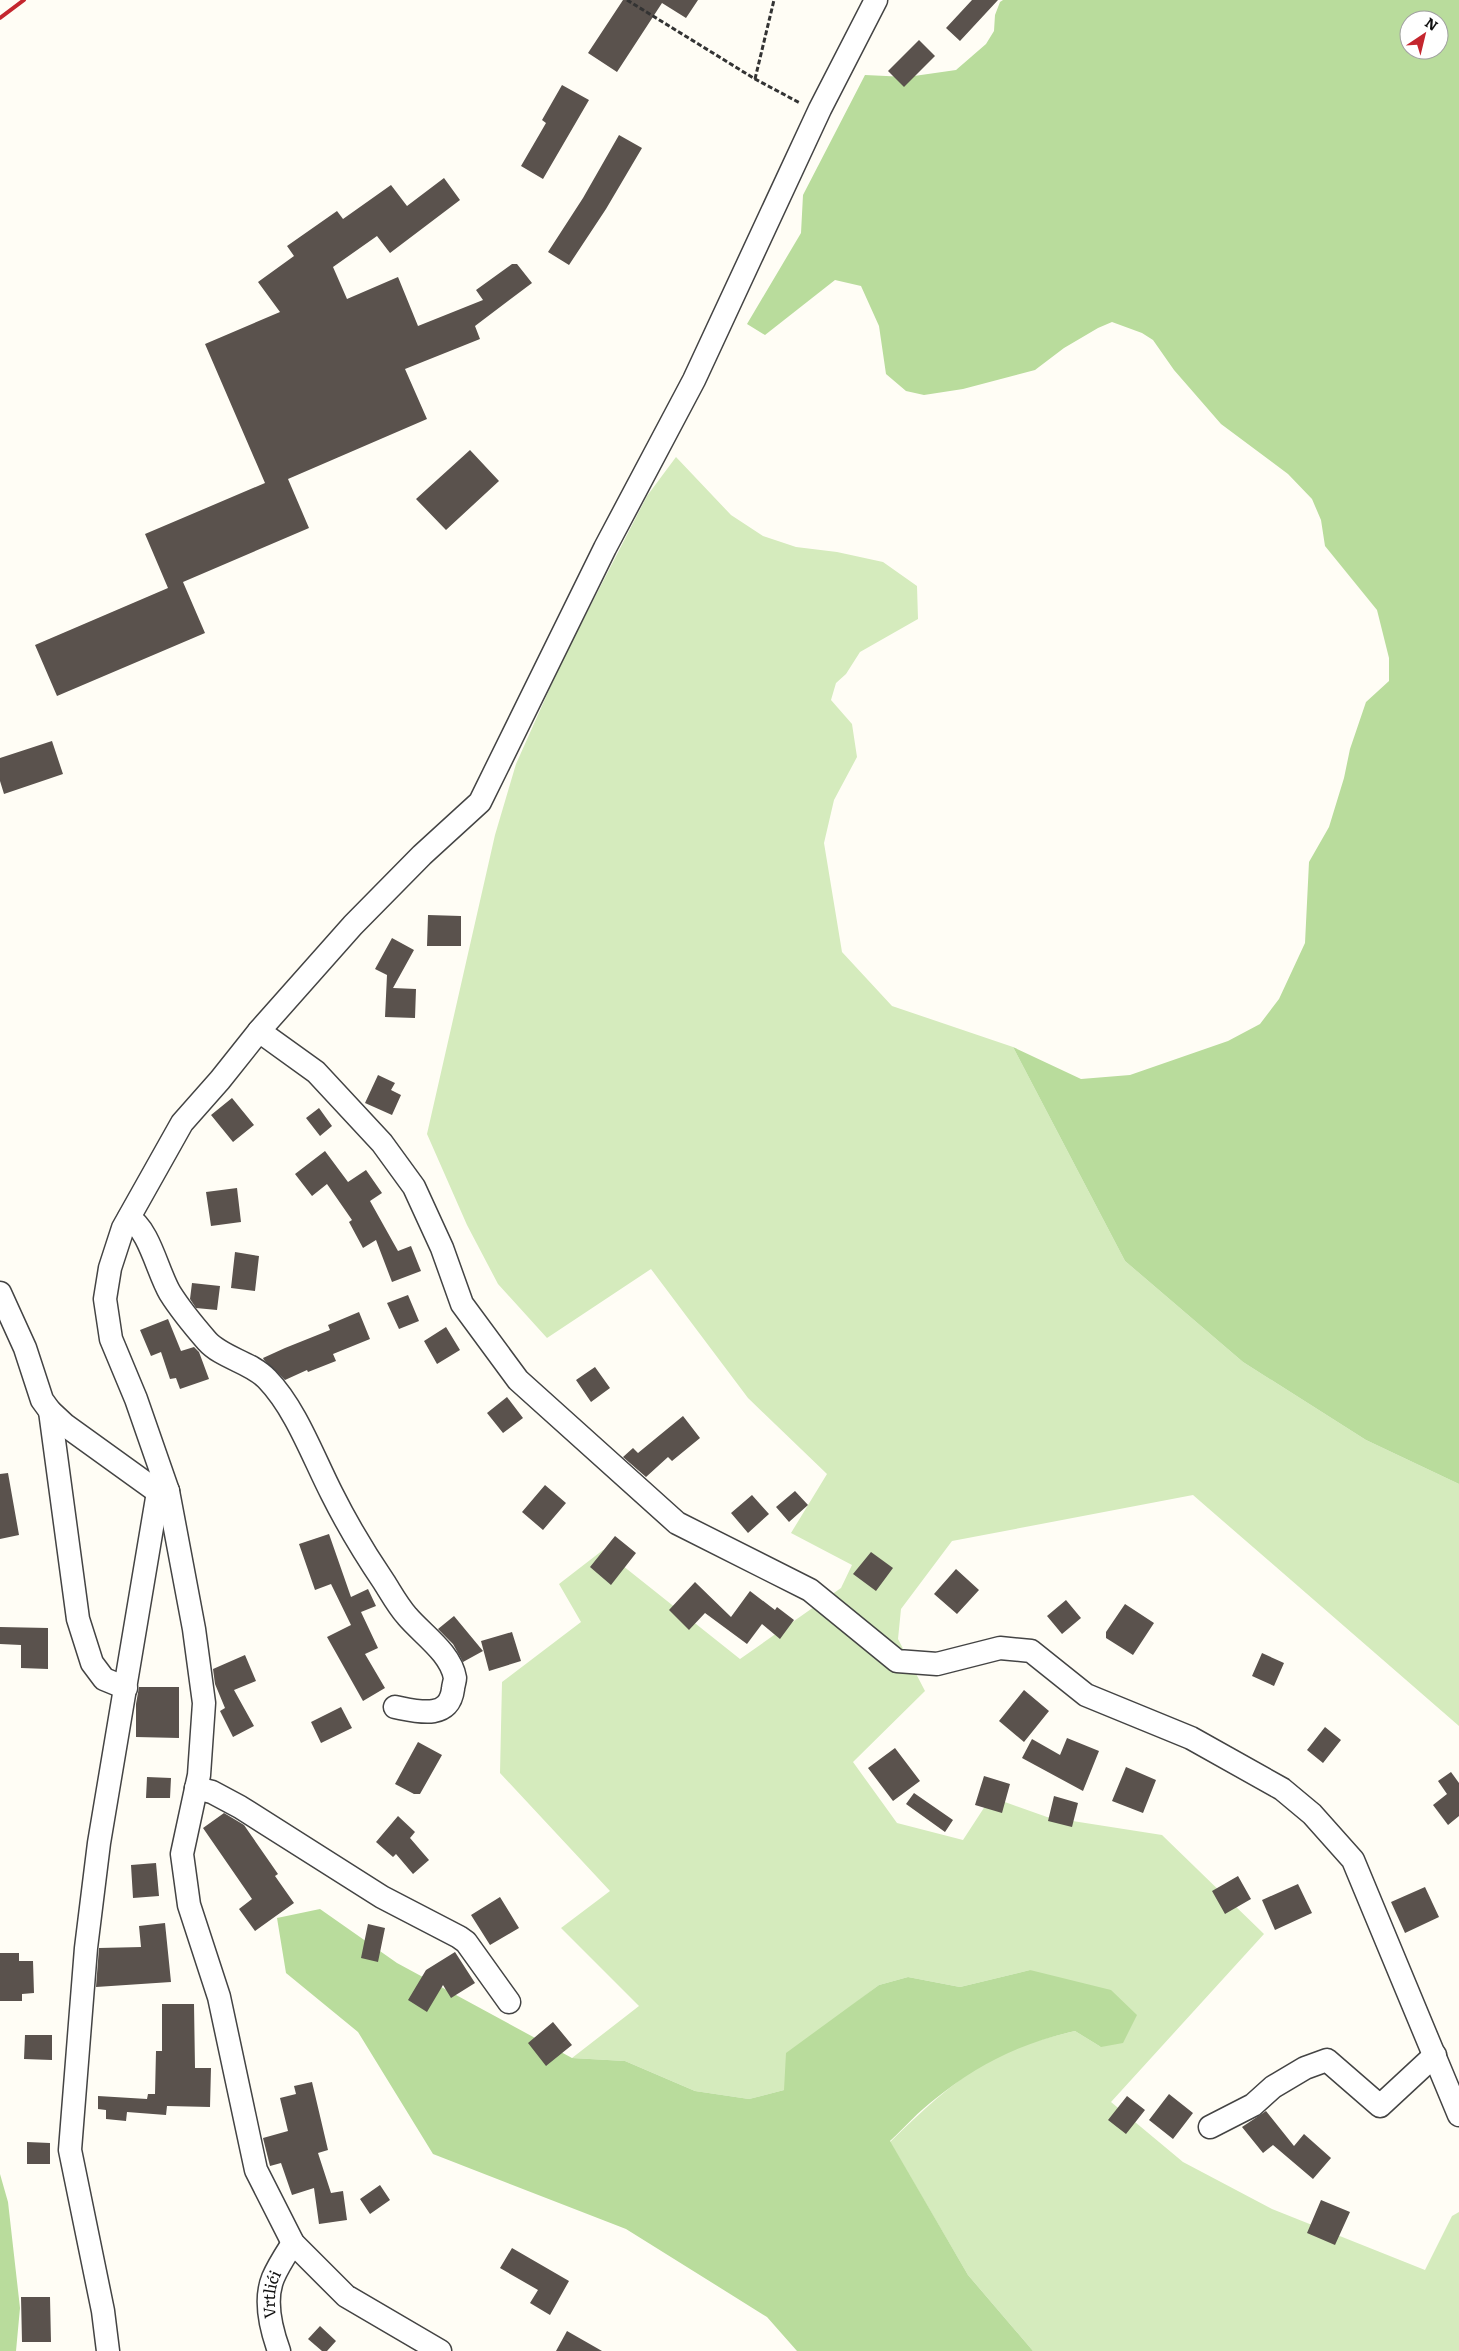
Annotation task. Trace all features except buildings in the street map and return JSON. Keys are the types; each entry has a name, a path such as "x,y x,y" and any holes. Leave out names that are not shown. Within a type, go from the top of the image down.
{"street":[{"path":"440,2351 346,2296 293,2243 256,2170 219,1997 189,1904 182,1854 199,1775 204,1703 194,1629 163,1492 136,1399 111,1339 105,1299 110,1268 128,1218 182,1123 220,1080 259,1031 353,925 422,855 480,802 605,548 694,380 820,108 876,0"},
{"path":"259,1031 316,1072 382,1143 414,1187 442,1248 462,1304 518,1380 676,1523 810,1590 897,1661 937,1664 1000,1648 1031,1651 1086,1695 1191,1738 1282,1789 1312,1814 1353,1860 1459,2114"},
{"path":"128,1218 134,1221 142,1233 170,1292 208,1343 266,1378 286,1406 313,1454 332,1496 382,1580 406,1616 432,1640 444,1656 455,1678 452,1696 447,1705 436,1712 421,1712 395,1707"},
{"path":"0,1293 25,1348 42,1400 50,1411 65,1425 163,1492"},
{"path":"50,1411 78,1619 92,1663 104,1679 126,1688"},
{"path":"108,2351 104,2311 70,2150 86,1948 101,1828 163,1492"},
{"path":"196,1788 212,1792 240,1807 382,1897 459,1937 466,1942 509,2002"},
{"path":"1210,2127 1253,2105 1273,2087 1306,2068 1326,2060 1380,2106 1435,2055"},
{"name":"Vrtlići","path":"279,2351 272,2330 270,2292 273,2278 293,2243"}],"path":[{"path":"627,0 755,79 793,100"},
{"path":"755,79 774,0"}],"green space":[{"path":"1003,0 1459,0 1459,1484 1366,1440 1243,1362 1125,1261 1013,1047 1081,1079 1130,1075 1228,1041 1260,1024 1279,999 1305,943 1309,862 1329,827 1344,778 1350,749 1366,702 1389,681 1389,658 1377,610 1325,546 1321,520 1312,499 1288,474 1221,424 1174,370 1153,340 1142,333 1112,322 1064,348 1035,370 963,389 924,395 906,391 886,374 879,326 861,286 835,280 765,335 747,324 801,233 803,195 865,75 907,77 956,70 986,44 994,31 995,15 1000,2"},
{"path":"676,457 731,515 763,536 796,547 837,552 883,562 917,586 918,619 860,652 846,674 836,683 831,700 852,724 857,757 834,800 824,843 842,952 892,1006 1013,1047 1125,1261 1243,1362 1366,1440 1459,1484 1459,1726 1193,1495 952,1541 901,1609 898,1639 925,1691 853,1762 897,1823 963,1840 991,1797 1047,1817 1162,1835 1264,1934 1111,2102 1183,2162 1272,2209 1425,2270 1452,2216 1459,2212 1459,2351 1033,2351 968,2275 890,2142 949,2088 988,2061 1008,2051 1075,2031 1101,2047 1030,1970 960,1987 908,1977 879,1985 833,2020 784,2090 749,2099 695,2091 625,2061 572,2058 639,2006 561,1928 610,1891 500,1773 502,1682 581,1622 559,1584 603,1550 740,1659 841,1588 852,1565 791,1533 827,1474 748,1398 651,1269 547,1338 498,1284 467,1225 427,1134 495,835 516,764 562,661 647,496"},
{"path":"320,1909 397,1963 572,2058 625,2061 695,2091 749,2099 784,2090 786,2053 879,1985 908,1977 960,1987 1030,1970 1111,1990 1137,2015 1123,2043 1101,2047 1075,2031 1036,2042 1001,2056 967,2075 951,2087 923,2109 890,2141 968,2275 1033,2351 797,2351 767,2317 626,2229 433,2154 358,2032 286,1973 277,1918"},
{"path":"0,2174 8,2202 20,2308 16,2351 0,2351"}],"railway":[{"path":"0,18 24,0"}]}
